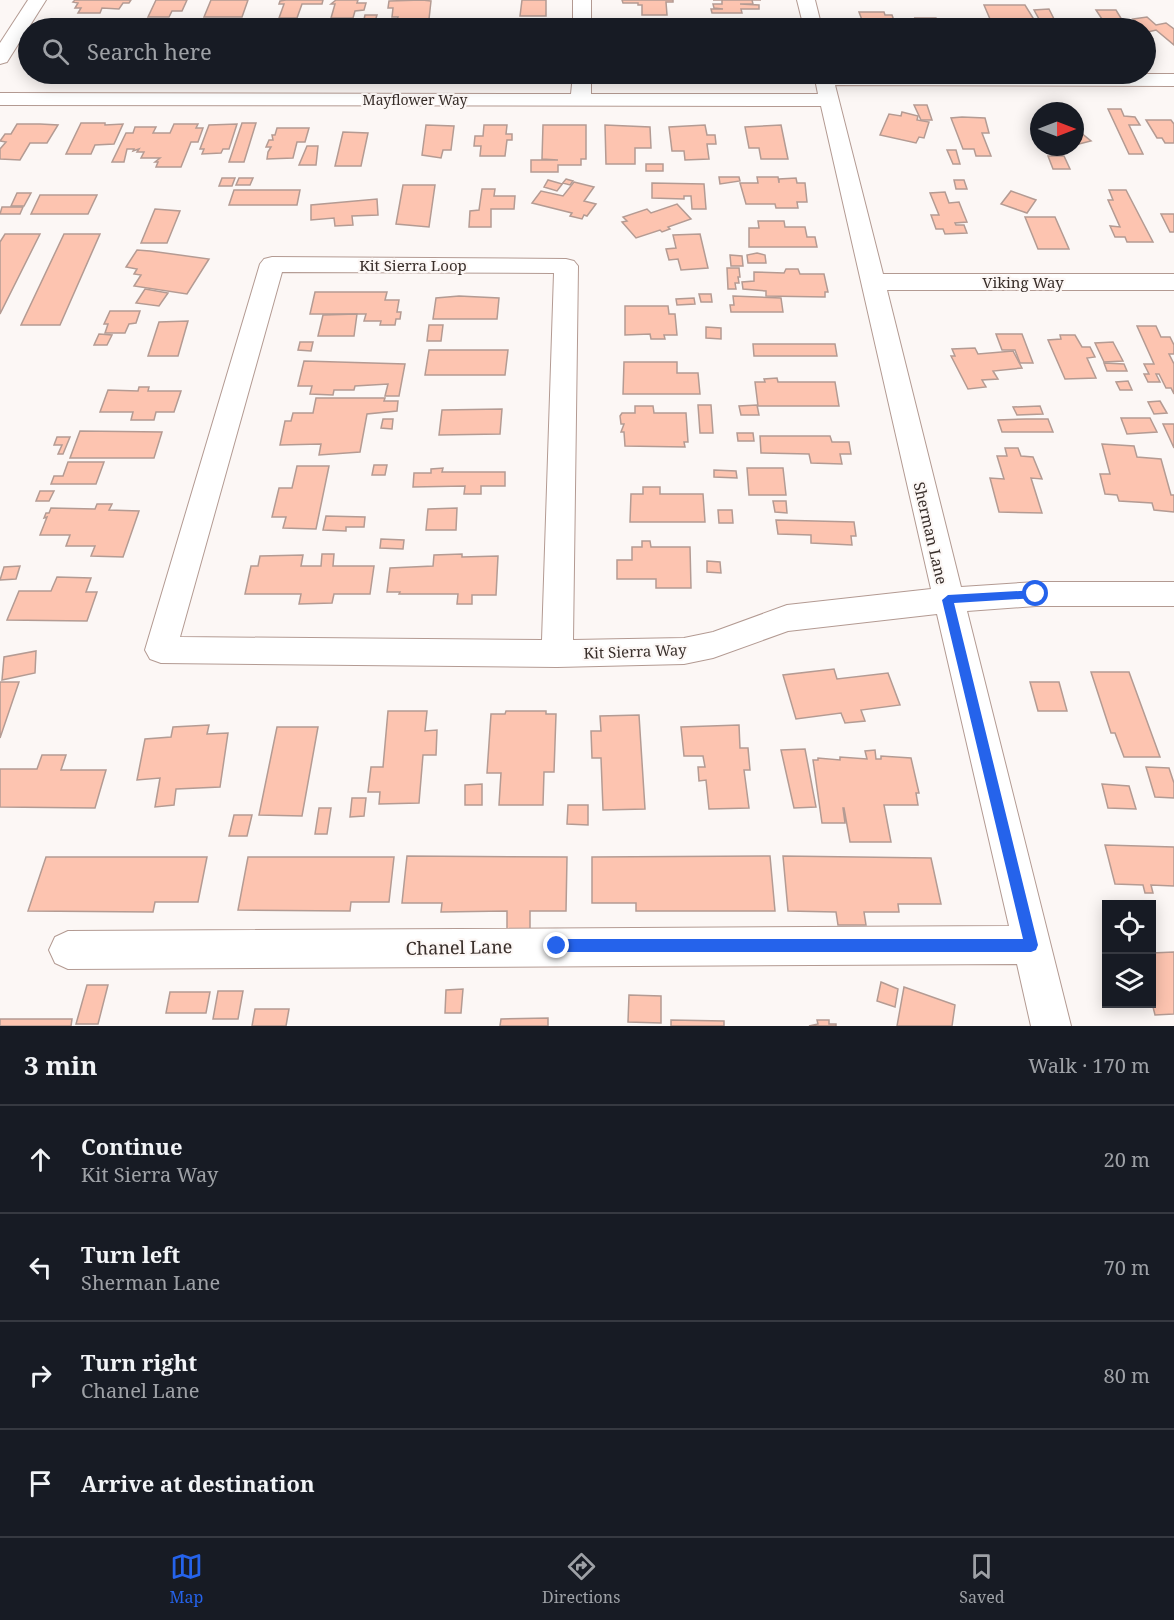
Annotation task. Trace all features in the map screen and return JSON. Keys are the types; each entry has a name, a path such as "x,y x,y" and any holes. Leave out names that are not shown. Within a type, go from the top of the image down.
{"street":[{"path":"26,18 37,0"},
{"path":"582,0 582,18"},
{"path":"806,0 810,18"},
{"path":"0,58 18,30"},
{"name":"Mayflower Way","path":"1156,80 1174,80"},
{"path":"581,99 582,84"},
{"name":"Mayflower Way","path":"0,99 581,99 826,84"},
{"name":"Sherman Lane","path":"826,84 1051,1026"},
{"name":"Kit Sierra Loop","path":"161,650 272,264 566,266 557,654"},
{"name":"Viking Way","path":"872,282 1174,282"},
{"name":"Kit Sierra Way","path":"161,650 557,654 684,651 712,645 787,618 815,613 1036,594 1174,594"},
{"name":"Chanel Lane","path":"68,950 684,945 1031,945"}],"building":[{"path":"75,0 131,0 129,3 123,3 119,9 102,8 100,13 78,13 81,8 75,8 78,3 73,2"},
{"path":"156,0 187,0 182,11 172,11 169,17 148,17"},
{"path":"211,0 248,0 242,17 204,17"},
{"path":"323,0 322,4 302,4 297,18 279,18 284,4 279,4 280,1"},
{"path":"336,0 358,0 357,3 366,3 364,10 355,11 353,18 331,18 335,4 331,4"},
{"path":"522,0 546,0 546,16 520,16"},
{"path":"622,0 673,0 673,2 666,2 667,15 642,15 642,5 623,3"},
{"path":"722,0 752,0 753,4 740,4 759,5 759,9 741,9 742,13 712,13 711,9 723,9 714,8 713,4 722,4"},
{"path":"389,1 431,1 429,18 392,17 393,8 388,8"},
{"path":"984,5 1025,5 1033,18 990,18"},
{"path":"1049,9 1054,18 1038,18 1034,10"},
{"path":"1096,10 1116,10 1121,18 1101,18"},
{"path":"859,12 884,12 885,15 892,15 893,18 861,18"},
{"path":"365,15 377,15 376,18 364,18"},
{"path":"1166,23 1174,29 1174,45 1156,30 1156,25"},
{"path":"914,105 927,105 932,120 921,120"},
{"path":"1108,109 1121,109 1124,116 1135,117 1140,125 1129,125 1143,154 1129,154"},
{"path":"902,112 918,116 917,120 929,122 924,138 919,137 916,143 880,135 889,114 901,116"},
{"path":"951,118 985,118 989,133 982,133 991,156 976,156 974,149 963,149"},
{"path":"1146,120 1171,120 1174,124 1174,143 1165,143 1162,138 1157,138"},
{"path":"81,123 123,124 114,144 95,145 91,154 66,154"},
{"path":"242,123 256,123 244,162 229,162"},
{"path":"17,124 58,125 47,143 30,143 20,160 0,159 0,149 6,142 0,141 5,134 11,134"},
{"path":"174,124 198,124 196,128 203,128 198,142 191,142 181,167 156,167 158,162 155,162 160,158 141,158 144,152 137,152 139,149 133,151 134,149 127,149 124,162 112,162 126,133 133,133 135,127 156,127 153,133 170,133"},
{"path":"237,124 229,149 223,149 221,153 202,154 204,149 200,149 209,125"},
{"path":"426,125 454,126 451,150 443,150 441,158 422,155"},
{"path":"484,125 507,125 506,134 512,134 512,140 507,140 505,156 480,156 481,146 474,146 475,136 483,136"},
{"path":"543,125 586,125 586,159 581,159 581,165 558,165 558,172 531,172 531,160 558,160 542,159"},
{"path":"605,125 650,127 651,148 635,148 635,164 606,164"},
{"path":"705,125 707,135 715,135 716,144 707,144 709,159 685,160 684,151 672,151 669,127"},
{"path":"781,125 788,159 761,159 759,148 749,148 745,127"},
{"path":"277,128 309,128 305,142 297,142 293,158 267,159 271,147 266,147 269,140 273,140 272,135 275,135"},
{"path":"343,132 368,133 361,166 335,166"},
{"path":"1084,135 1091,141 1084,143"},
{"path":"307,146 318,146 316,165 299,165"},
{"path":"947,150 956,150 960,164 953,164"},
{"path":"1048,156 1064,156 1070,169 1053,169"},
{"path":"646,164 663,164 663,171 646,171"},
{"path":"719,177 739,177 740,181 720,184"},
{"path":"757,177 778,177 779,183 779,179 796,178 797,183 805,183 807,202 797,202 798,208 776,208 775,204 746,204 740,183 758,183"},
{"path":"222,178 235,178 232,186 219,186"},
{"path":"239,178 253,178 250,185 236,185"},
{"path":"566,179 573,181 570,185 563,183 557,191 544,187 548,180 562,184"},
{"path":"954,180 964,180 967,189 956,189"},
{"path":"574,182 594,187 584,201 596,204 582,219 570,216 572,213 532,203 541,191 563,196"},
{"path":"652,183 704,184 706,209 692,209 691,196 684,196 684,199 652,198"},
{"path":"403,185 435,185 429,227 396,224"},
{"path":"482,189 495,189 494,196 515,196 514,209 491,209 491,227 469,227 470,211 479,210"},
{"path":"234,190 300,190 297,205 229,205"},
{"path":"1109,190 1126,190 1153,242 1127,242 1125,237 1115,237 1110,226 1120,227 1108,200 1113,200"},
{"path":"1011,191 1036,200 1027,213 1001,204"},
{"path":"945,192 949,203 959,202 967,222 955,223 964,225 967,233 945,234 943,229 936,229 931,215 939,215 930,193"},
{"path":"17,193 31,193 24,206 11,206"},
{"path":"40,195 97,195 88,214 31,214"},
{"path":"377,199 378,215 352,216 353,225 335,226 334,218 311,220 311,205"},
{"path":"677,204 691,219 668,227 670,229 662,232 660,230 636,238 622,222 627,221 623,217 647,209 651,213"},
{"path":"2,207 23,207 20,214 0,214"},
{"path":"155,209 180,211 167,243 141,243"},
{"path":"1161,214 1174,214 1174,232 1170,232"},
{"path":"1025,217 1055,217 1069,249 1038,249"},
{"path":"758,221 784,221 785,227 805,227 807,237 815,237 817,247 749,247 749,228 759,228"},
{"path":"5,234 40,234 0,314 0,242"},
{"path":"64,234 100,234 60,325 21,325"},
{"path":"700,234 708,268 681,270 678,259 669,260 666,249 676,248 673,235"},
{"path":"137,250 209,259 187,294 134,286 141,275 134,274 137,269 126,267"},
{"path":"757,253 765,255 766,263 748,263 747,255"},
{"path":"730,255 742,256 743,266 731,266"},
{"path":"727,268 739,268 740,277 738,277 739,283 735,283 736,289 728,289"},
{"path":"786,269 798,269 800,274 824,274 828,292 825,292 825,297 766,296 766,291 743,289 742,282 754,281 754,272 784,273"},
{"path":"145,289 168,293 159,306 136,303"},
{"path":"315,292 387,292 385,300 399,300 397,312 401,312 400,319 396,319 395,325 380,325 381,321 364,321 366,314 310,314"},
{"path":"699,294 711,294 712,302 701,302"},
{"path":"459,296 499,298 497,319 433,319 436,298"},
{"path":"733,296 781,298 783,312 731,312 730,305 734,305"},
{"path":"694,298 695,304 677,305 676,299"},
{"path":"625,306 668,306 669,314 675,314 677,335 664,335 665,339 651,339 650,334 625,335"},
{"path":"110,311 140,311 136,323 129,324 125,333 105,333 108,324 104,324"},
{"path":"357,314 354,336 318,336 323,315"},
{"path":"188,321 178,356 148,356 159,322"},
{"path":"429,325 443,325 441,341 427,341"},
{"path":"1137,326 1156,326 1161,337 1170,337 1174,345 1174,354 1169,354 1174,364 1174,394 1171,388 1166,388 1159,374 1156,374 1160,382 1148,382 1144,374 1149,374 1144,364 1154,364"},
{"path":"706,327 721,328 721,339 706,338"},
{"path":"99,334 112,335 107,345 94,345"},
{"path":"996,334 1022,334 1033,363 1020,363 1015,350 1002,350"},
{"path":"1060,335 1075,335 1082,347 1090,347 1095,357 1087,358 1096,378 1065,379 1048,340 1061,339"},
{"path":"300,342 313,342 311,351 298,350"},
{"path":"1113,342 1123,361 1104,362 1095,343"},
{"path":"753,344 835,344 837,356 754,356"},
{"path":"975,348 978,354 1013,351 1022,368 993,371 998,379 982,380 986,387 968,389 951,356 955,356 952,349"},
{"path":"429,350 508,350 505,375 425,375"},
{"path":"304,361 405,364 399,396 385,396 388,384 355,386 354,390 334,390 333,395 310,394 312,386 298,386"},
{"path":"624,362 677,362 677,373 698,373 700,394 623,394"},
{"path":"1104,363 1124,364 1127,371 1107,371"},
{"path":"777,378 778,382 835,382 839,406 758,406 755,382"},
{"path":"1128,381 1132,390 1120,390 1116,382"},
{"path":"139,387 149,387 148,391 181,391 174,412 156,412 154,420 131,420 133,412 100,412 108,390 138,391"},
{"path":"316,398 385,398 384,401 398,401 397,411 367,414 360,452 319,455 321,444 280,445 285,421 291,421 293,413 313,413"},
{"path":"1160,401 1167,413 1154,414 1148,402"},
{"path":"698,405 711,405 713,433 700,433"},
{"path":"757,405 759,415 741,415 739,406"},
{"path":"635,406 653,406 654,413 686,413 688,442 684,442 685,447 625,446 624,432 621,432 624,424 621,424 620,416 622,413 635,413"},
{"path":"1040,406 1043,414 1017,415 1013,407"},
{"path":"502,409 500,434 439,435 442,410"},
{"path":"1121,418 1150,418 1157,432 1127,434"},
{"path":"383,419 393,419 392,429 381,428"},
{"path":"1048,419 1053,432 1002,432 998,420"},
{"path":"1163,424 1174,424 1174,448"},
{"path":"80,431 162,432 154,458 70,458"},
{"path":"737,433 753,433 754,441 738,441"},
{"path":"760,436 830,436 832,442 849,442 851,454 840,454 842,464 811,463 809,454 761,453"},
{"path":"57,437 70,437 63,454 58,454 62,445 54,445"},
{"path":"1102,444 1134,446 1137,457 1161,459 1171,495 1174,495 1174,512 1154,510 1152,503 1119,501 1117,495 1105,494 1100,474 1110,474"},
{"path":"1005,448 1018,448 1021,456 1033,457 1042,479 1031,478 1042,513 999,512 990,478 1004,479 997,456 1007,456"},
{"path":"68,462 104,462 96,484 51,484 54,476 63,476"},
{"path":"374,465 387,465 385,475 372,475"},
{"path":"297,466 329,466 316,529 283,528 286,517 272,517 279,488 292,488"},
{"path":"443,468 442,472 505,472 505,486 481,486 481,494 464,494 465,486 413,487 414,473 431,473 431,469"},
{"path":"747,468 783,468 786,495 749,495"},
{"path":"714,470 736,471 737,478 714,477"},
{"path":"643,487 660,487 660,494 703,494 705,522 630,522 631,494 643,494"},
{"path":"40,491 54,491 49,501 36,501"},
{"path":"773,501 786,501 787,513 775,512"},
{"path":"97,504 112,504 109,510 139,511 123,557 91,556 95,546 66,546 70,535 40,535 47,517 44,518 46,513 49,513 51,508 95,509"},
{"path":"457,508 456,530 426,530 428,509"},
{"path":"718,510 732,510 733,523 719,523"},
{"path":"326,516 365,517 364,527 346,527 346,531 323,530"},
{"path":"776,520 854,522 856,536 851,536 852,545 811,543 811,535 778,534"},
{"path":"381,539 404,540 403,549 380,548"},
{"path":"642,541 650,541 651,547 690,547 691,588 656,588 656,579 617,579 617,560 632,560 632,547 642,547"},
{"path":"322,554 334,554 333,566 374,566 370,594 334,594 332,603 299,604 301,594 245,594 251,566 258,566 260,556 303,555 301,566 321,566"},
{"path":"462,554 462,557 498,556 496,595 472,595 472,604 457,604 458,594 387,592 390,568 433,566 434,555"},
{"path":"707,561 720,562 721,573 707,572"},
{"path":"20,566 16,579 0,580 4,567"},
{"path":"57,577 91,578 86,592 97,592 87,621 7,620 19,591 51,591"},
{"path":"36,651 35,673 2,680 4,657"},
{"path":"834,669 837,679 888,673 900,705 861,710 865,721 845,723 841,713 796,719 783,675"},
{"path":"1091,672 1129,672 1160,757 1124,757 1115,733 1111,733"},
{"path":"0,682 19,682 0,738"},
{"path":"1030,682 1059,682 1067,711 1038,711"},
{"path":"388,711 427,711 425,731 437,730 436,755 423,755 419,803 379,804 380,792 368,792 371,767 383,767"},
{"path":"506,711 546,711 546,714 556,714 554,772 544,772 543,805 499,805 501,773 487,773 491,714 505,714"},
{"path":"639,715 645,809 603,810 601,758 592,758 591,731 601,731 600,716"},
{"path":"209,725 207,734 228,733 220,787 176,789 174,805 155,807 160,778 137,780 145,739 171,737 173,727"},
{"path":"739,725 740,748 748,748 750,770 744,770 749,808 709,809 706,780 699,781 698,767 705,767 703,756 684,756 681,727"},
{"path":"277,727 318,727 302,816 259,815"},
{"path":"805,749 816,807 794,808 781,750"},
{"path":"875,750 876,759 881,759 881,756 911,758 919,793 916,793 918,805 884,805 891,842 850,842 844,808 845,823 822,823 813,760 818,760 818,758 840,760 840,757 867,759 865,751"},
{"path":"42,755 66,755 61,770 106,770 95,808 0,807 0,769 37,769"},
{"path":"1146,767 1169,768 1174,783 1174,798 1155,797"},
{"path":"482,784 482,805 465,805 465,785"},
{"path":"1102,784 1129,786 1136,809 1108,808"},
{"path":"352,798 366,798 364,816 350,817"},
{"path":"568,805 588,805 588,825 567,824"},
{"path":"319,808 331,808 327,834 315,834"},
{"path":"234,815 252,815 247,836 229,836"},
{"path":"1105,845 1174,847 1174,886 1151,885 1153,893 1145,893 1143,885 1115,884"},
{"path":"407,856 567,857 566,911 530,911 530,931 507,931 507,911 441,912 442,903 402,903"},
{"path":"770,856 775,911 636,911 636,903 592,903 592,857"},
{"path":"783,856 931,858 941,904 898,904 899,912 864,912 866,925 838,925 836,912 788,911"},
{"path":"46,857 207,857 198,902 155,902 153,912 28,911"},
{"path":"248,857 394,857 389,902 351,902 350,911 238,910"},
{"path":"1174,952 1174,1014 1155,1015 1153,1008 1156,1008 1156,953"},
{"path":"881,982 898,989 895,1007 877,1001"},
{"path":"87,985 108,985 98,1024 76,1024"},
{"path":"904,987 955,1005 952,1026 897,1026"},
{"path":"463,989 461,1013 445,1013 446,990"},
{"path":"218,991 243,991 238,1019 213,1019"},
{"path":"170,992 210,992 206,1013 166,1013"},
{"path":"629,995 661,996 661,1023 628,1022"},
{"path":"255,1009 289,1009 286,1026 252,1026"},
{"path":"548,1018 548,1026 500,1026 501,1019"},
{"path":"0,1019 72,1019 71,1026 0,1026"},
{"path":"671,1020 724,1021 724,1026 671,1026"},
{"path":"817,1020 829,1020 829,1024 836,1024 836,1026 809,1026 818,1024"}],"route":[{"path":"557,946 1031,945 948,600 1036,594"}]}
